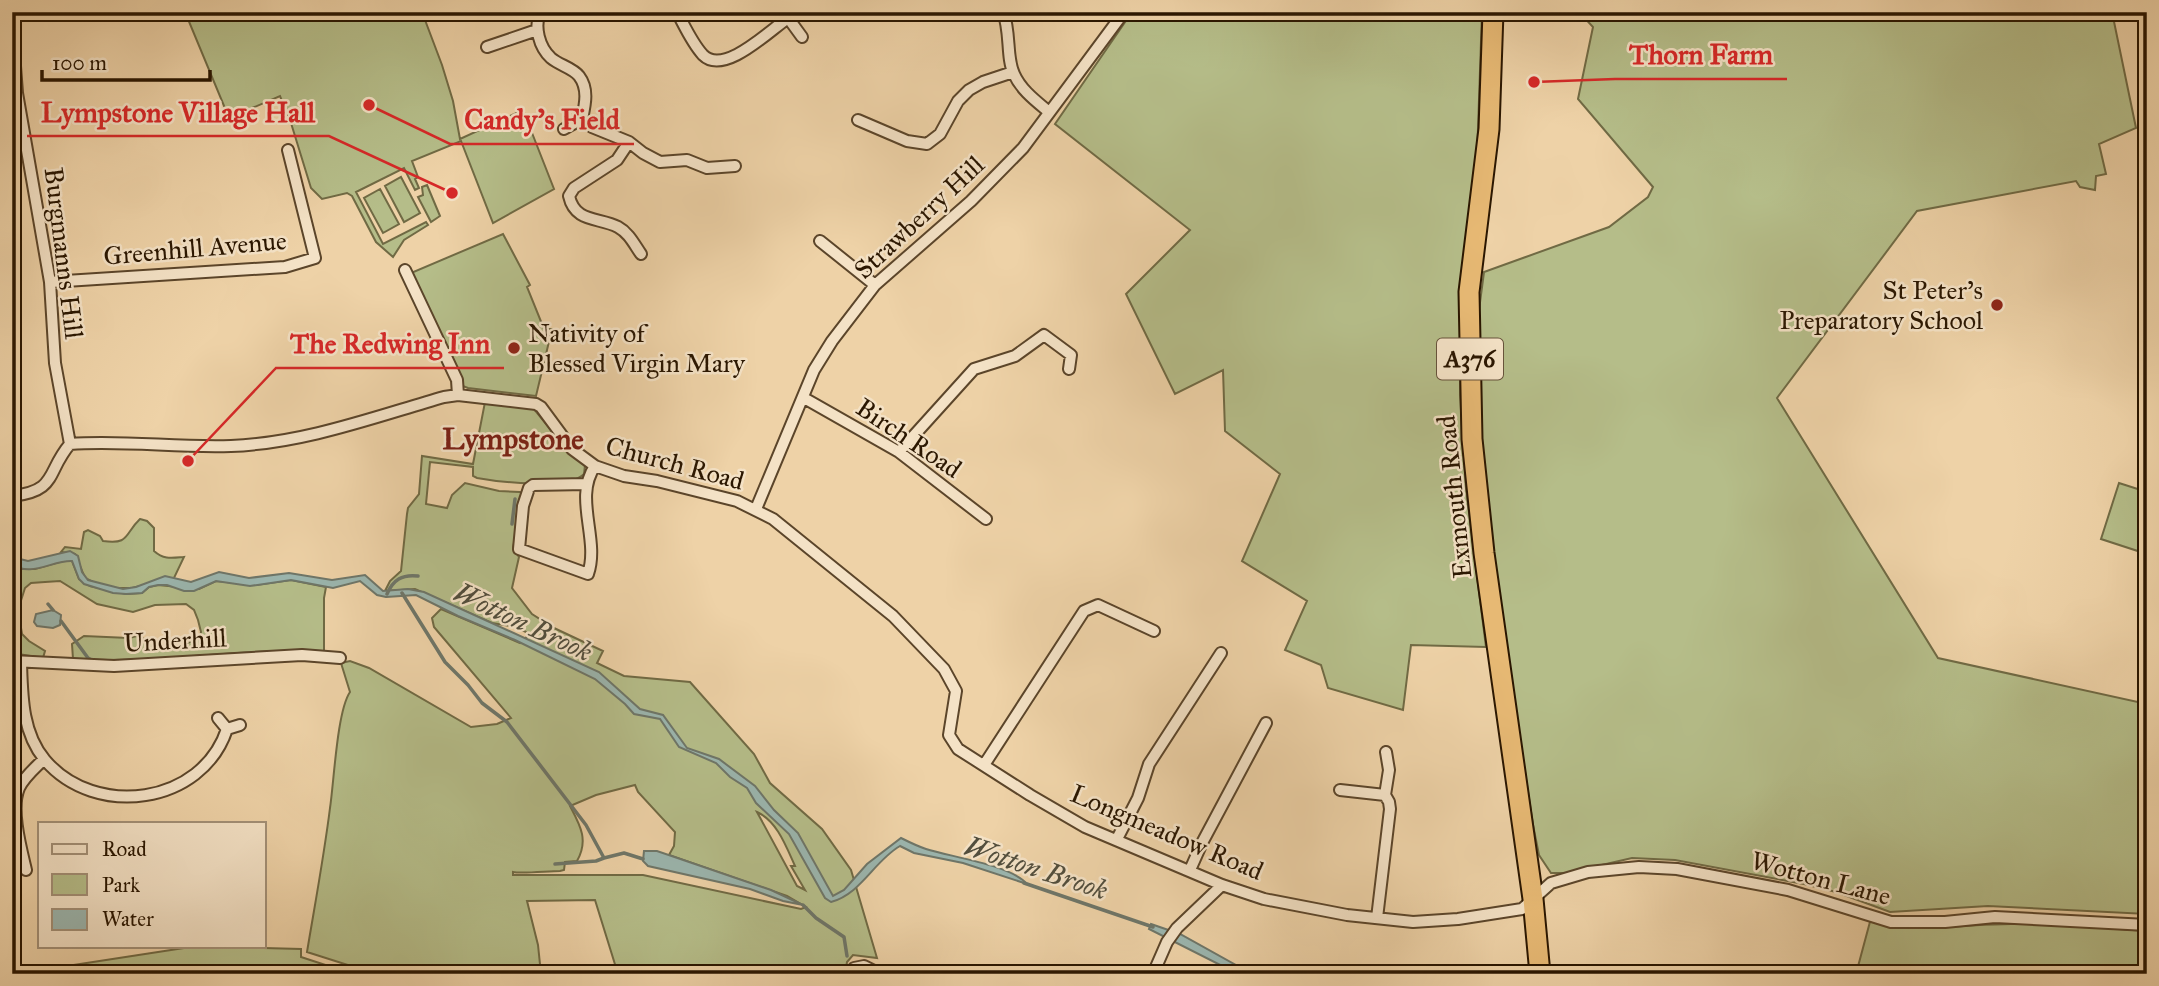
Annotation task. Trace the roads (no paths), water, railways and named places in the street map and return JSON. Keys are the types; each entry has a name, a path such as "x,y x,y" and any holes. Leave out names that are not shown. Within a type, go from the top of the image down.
{"highway":[{"name":"Exmouth Road","path":"1493,12 1489,129 1469,292 1472,439 1484,553 1533,898 1540,974"}],"street":[{"path":"540,12 537,30 551,58 578,74 582,81 586,96 582,119"},
{"path":"677,12 705,57 715,62 727,61 738,54 786,15 802,37"},
{"path":"1003,12 1007,22 1013,72 1023,88 1049,112"},
{"name":"Strawberry Hill","path":"756,509 814,370 827,348 874,285 988,185 1023,148 1124,12"},
{"name":"Burgmanns Hill","path":"12,26 18,93 50,282 54,363 70,444"},
{"path":"487,47 537,30"},
{"path":"858,120 908,141 927,144 940,134 958,102 969,90 983,82 1013,72"},
{"path":"564,129 582,119"},
{"path":"582,119 592,127 629,142 660,162 687,160 707,168 736,166"},
{"path":"629,142 617,160 573,188 569,196 571,204 581,216 616,226 629,236 640,254"},
{"name":"Greenhill Avenue","path":"50,282 285,267 315,258 288,150"},
{"path":"820,241 874,285"},
{"path":"405,270 457,380 458,395"},
{"path":"900,452 974,369 1015,356 1044,335 1071,355 1069,369"},
{"name":"Church Road","path":"70,444 129,443 172,447 287,441 458,395 536,404 572,449 595,466 624,476 657,481 737,501 756,509"},
{"name":"Birch Road","path":"804,398 900,452 986,519"},
{"path":"12,496 36,492 46,485 70,444"},
{"path":"586,484 533,485 529,488 523,506 519,549 588,574 592,540 586,484 595,466"},
{"name":"Longmeadow Road","path":"756,509 773,519 893,616 944,669 956,691 949,735 958,749 1085,827 1222,885 1264,899 1377,918 1413,922 1458,919 1522,909 1533,898"},
{"path":"984,765 1084,611 1098,605 1154,631"},
{"path":"1117,839 1138,798 1149,764 1220,653"},
{"name":"Underhill","path":"17,661 114,666 302,656 340,658"},
{"path":"17,661 22,704 30,735 44,759 69,780 95,792 118,798 149,796 192,777 223,740 227,729"},
{"path":"218,718 227,729"},
{"path":"1190,870 1266,723"},
{"path":"227,729 240,725"},
{"path":"1377,918 1390,809 1385,796 1389,769 1386,752"},
{"path":"26,870 16,840 17,796 19,787 27,776 44,759"},
{"path":"1340,790 1385,796"},
{"name":"Wotton Lane","path":"1533,898 1550,883 1588,873 1639,867 1677,869 1737,878 1788,890 1891,922 1945,922 1995,917 2147,925"},
{"path":"1153,974 1167,942 1177,928 1222,885"},
{"path":"851,974 854,968 864,966 880,974"}],"water":[{"path":"70,551 78,556 82,572 88,580 123,589 165,576 191,582 219,572 249,578 289,573 332,580 365,575 383,591 408,589 424,592 599,672 640,709 663,715 687,748 719,759 755,786 774,810 798,833 833,896 844,890 867,864 901,838 926,849 995,867 1019,877 1027,884 963,863 914,853 900,846 882,860 851,892 831,902 825,898 789,834 756,803 747,788 730,777 716,763 679,747 660,719 634,714 595,679 515,640 416,595 377,595 360,581 333,588 291,580 250,586 216,581 194,591 158,585 149,587 142,593 126,594 84,584 79,579 72,561 34,569 19,568 12,564 12,557 28,561"},
{"path":"53,610 61,615 60,625 53,628 37,626 34,622 36,614"},
{"path":"644,851 657,851 771,890 803,905 750,889 648,866 643,861"},
{"path":"1151,924 1180,934 1252,974 1238,974 1149,929"}],"waterway":[{"path":"512,524 515,499"},
{"path":"387,594 399,579 418,576"},
{"path":"402,593 445,662 482,703 507,722 586,825 604,858 624,853 643,859"},
{"path":"48,604 53,610"},
{"path":"61,621 88,658 94,661"},
{"path":"555,864 604,858"},
{"name":"Wotton Brook","path":"1024,883 1153,927"},
{"path":"803,905 816,918 844,937 847,956"}],"place":[{"name":"Thorn Farm","path":"1534,82"},
{"name":"Candy's Field","path":"369,105"},
{"name":"Lympstone Village Hall","path":"452,193"},
{"name":"St Peter's Preparatory School","path":"1997,305"},
{"name":"Nativity of Blessed Virgin Mary","path":"514,348"},
{"name":"The Redwing Inn","path":"188,461"}],"district":[{"name":"Lympstone","path":"513,439"}]}
